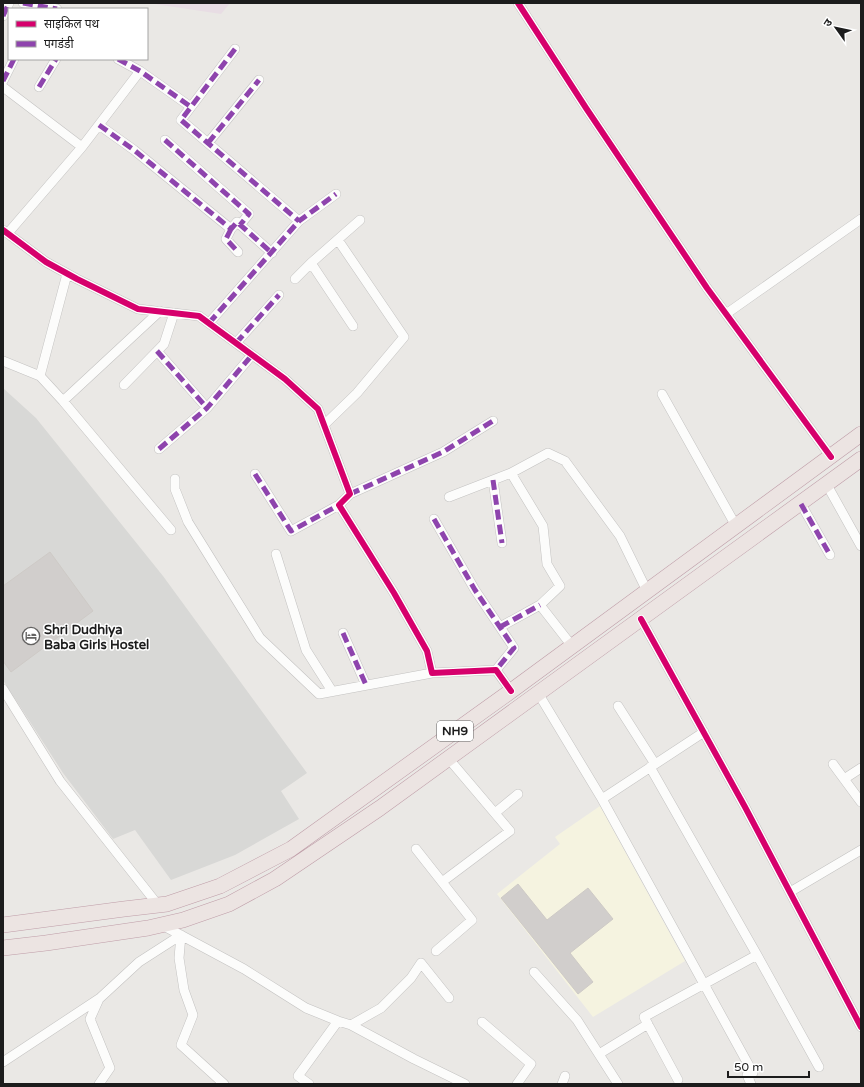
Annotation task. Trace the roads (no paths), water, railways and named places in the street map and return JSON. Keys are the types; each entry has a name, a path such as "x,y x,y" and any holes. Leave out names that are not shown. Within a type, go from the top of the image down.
{"highway":[{"name":"NH9","path":"3,925 166,904 220,886 291,849 511,691 861,434"},
{"name":"NH9","path":"3,948 148,928 183,920 229,904 275,879 380,808 861,459"}],"street":[{"path":"3,16 9,3"},
{"path":"23,3 51,8"},
{"path":"518,3 590,114 707,288 831,457"},
{"path":"235,49 181,120 299,221"},
{"path":"3,81 14,60"},
{"path":"39,87 55,60"},
{"path":"120,60 140,71 191,107"},
{"path":"140,71 82,147 5,231 46,262 138,309 199,316 285,379 318,409 350,494"},
{"path":"208,143 259,80"},
{"path":"3,87 82,147"},
{"path":"99,125 134,150 231,229"},
{"path":"165,140 249,214 240,225"},
{"path":"209,323 299,221 336,194"},
{"path":"726,314 861,219"},
{"path":"295,279 360,220"},
{"path":"238,252 226,239 231,229 238,222 272,253"},
{"path":"324,425 357,393 404,337 338,240"},
{"path":"311,263 353,326"},
{"path":"40,376 67,274"},
{"path":"236,343 279,295"},
{"path":"62,401 160,311"},
{"path":"124,385 164,344 174,313"},
{"path":"157,351 207,408"},
{"path":"159,449 207,408 252,355"},
{"path":"3,361 40,376 171,530"},
{"path":"662,394 736,526"},
{"path":"254,474 291,531 339,505 350,494 444,452 493,422"},
{"path":"449,497 511,473 548,453 565,461 620,536 647,591"},
{"path":"500,627 540,605 560,586 547,564 543,526 511,473"},
{"path":"175,479 176,489 188,522 260,638 319,694 432,673 496,670 514,648 475,590 434,518"},
{"path":"493,480 502,543"},
{"path":"827,485 861,546"},
{"path":"801,504 830,555"},
{"path":"339,505 394,593 427,651 432,673"},
{"path":"276,554 306,650 332,691"},
{"path":"540,605 572,646"},
{"path":"641,619 745,807 861,1026"},
{"path":"342,633 366,685"},
{"path":"496,670 511,691"},
{"path":"3,689 60,781 158,905"},
{"path":"538,693 602,799 753,1073 747,1075 751,1084"},
{"path":"618,706 819,1067"},
{"path":"602,799 704,732"},
{"path":"442,882 510,831 448,758"},
{"path":"833,764 861,802"},
{"path":"844,779 861,768"},
{"path":"495,813 518,794"},
{"path":"416,849 472,920 436,951"},
{"path":"790,892 861,850"},
{"path":"162,925 244,969 306,1008 351,1025 414,1059 465,1084"},
{"path":"3,1062 100,998 139,962 181,935"},
{"path":"181,935 179,958 184,990 193,1015 181,1044 224,1084"},
{"path":"678,1080 644,1017 757,955"},
{"path":"351,1025 381,1008 411,978 421,963 450,998"},
{"path":"534,972 577,1020 618,1084"},
{"path":"99,1084 110,1068 90,1019 100,998"},
{"path":"309,1084 298,1076 338,1021"},
{"path":"482,1022 531,1064 517,1084"},
{"path":"599,1054 648,1024"}],"place":[{"name":"Shri Dudhiya Baba Girls Hostel","path":"31,636"}]}
